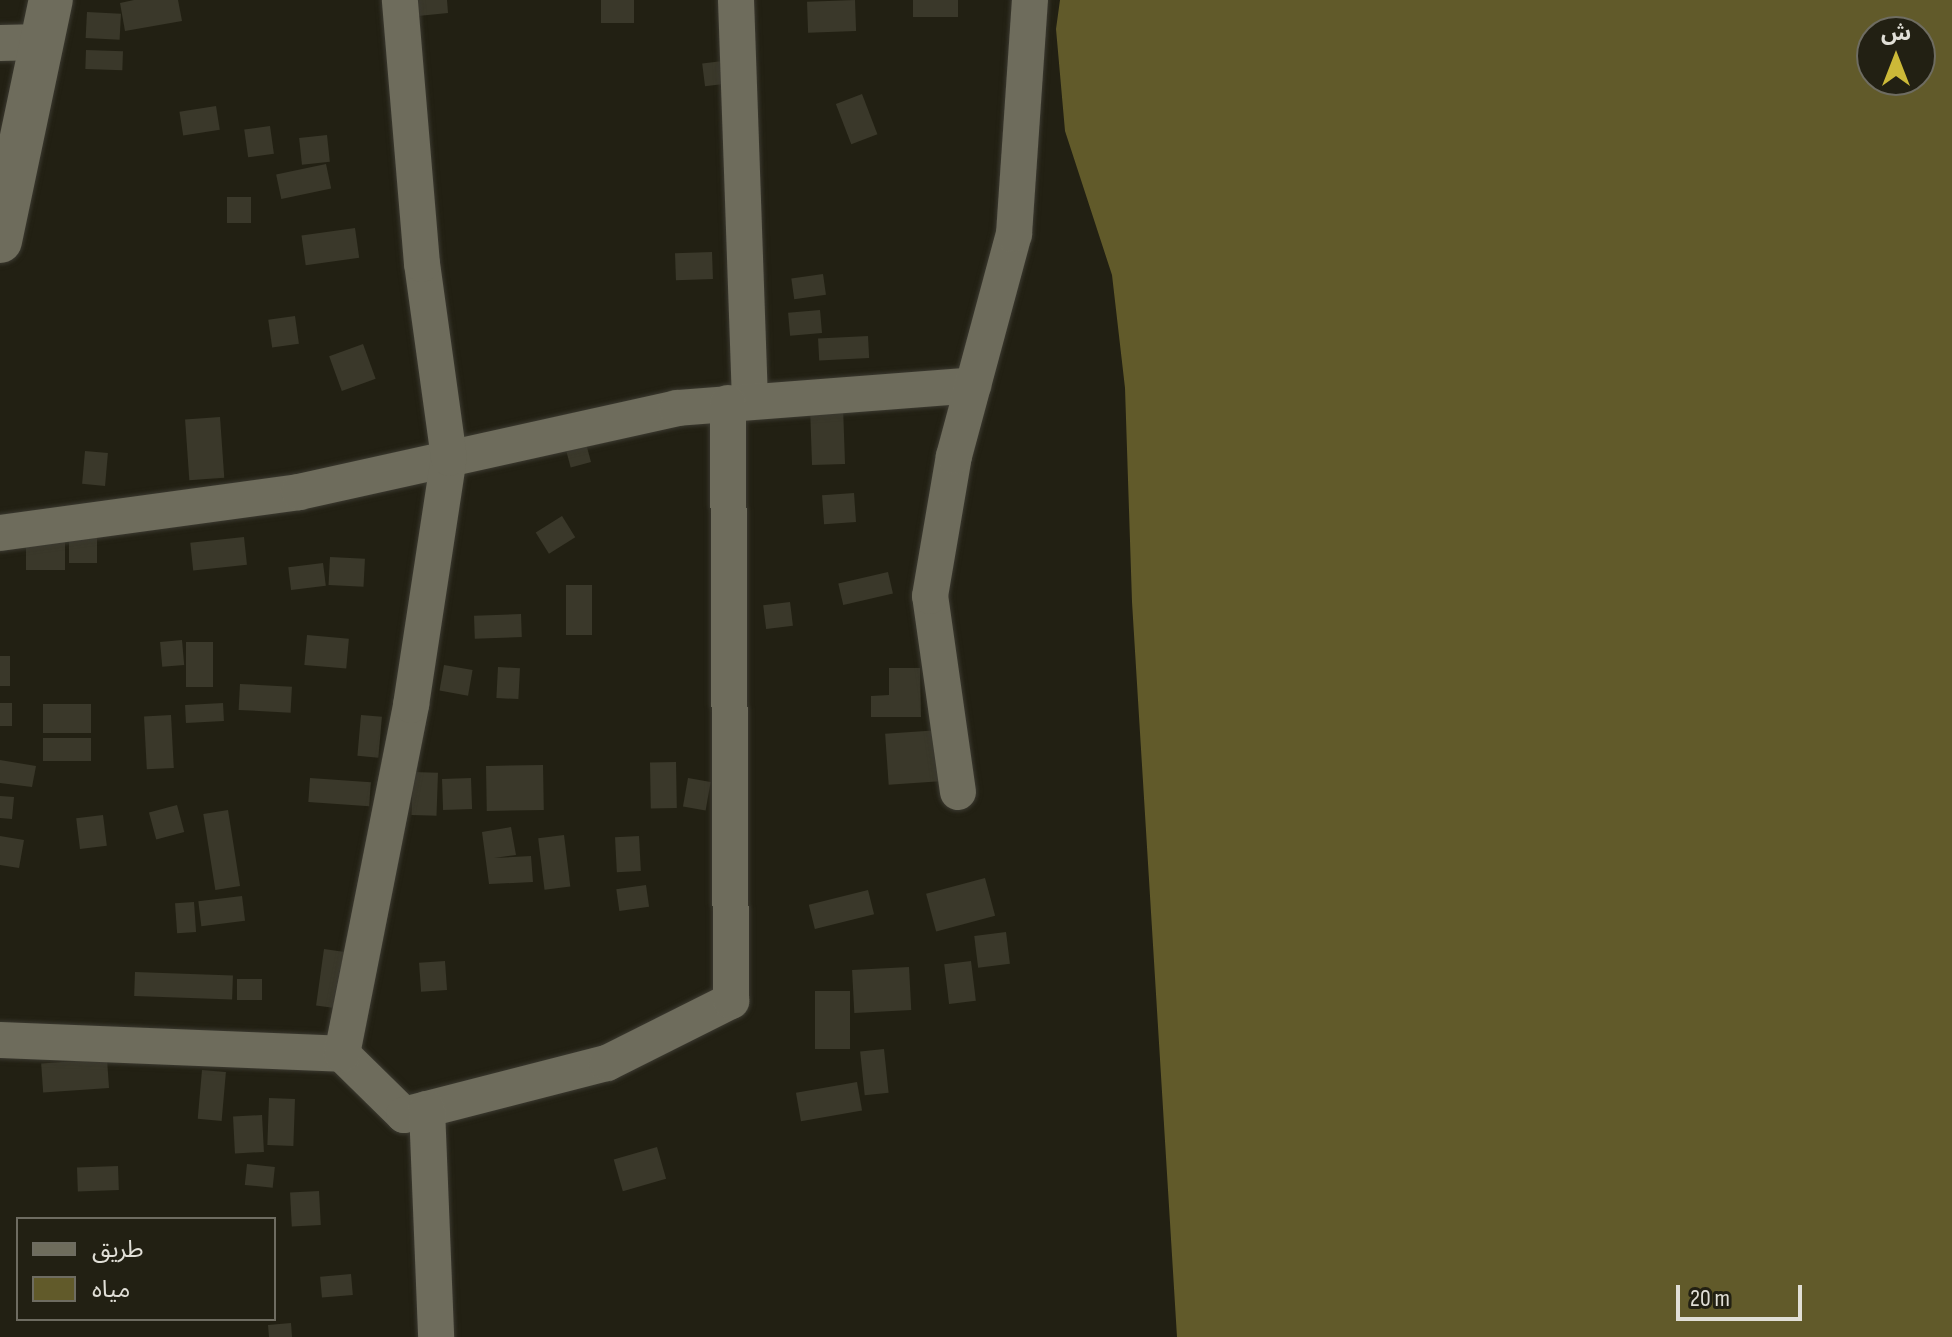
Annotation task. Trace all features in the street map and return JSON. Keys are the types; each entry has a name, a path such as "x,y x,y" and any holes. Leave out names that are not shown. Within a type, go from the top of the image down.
{"street":[{"path":"0,241 21,43 51,0"},
{"path":"342,1054 411,705 449,458 422,264 400,0"},
{"path":"0,1040 342,1054 404,1115 607,1063 731,1001 739,403 736,0"},
{"path":"958,792 930,596 954,456 1014,234 1030,0"},
{"path":"0,533 299,492 677,408 973,385"},
{"path":"427,1109 436,1337"}],"water":[{"path":"1060,0 1952,0 1952,1337 1177,1337 1132,602 1125,388 1112,275 1065,131 1056,29"}],"building":[{"path":"178,0 182,21 125,31 120,3"},
{"path":"416,0 447,0 448,13 418,16"},
{"path":"601,0 634,0 634,23 601,23"},
{"path":"855,0 856,31 808,33 807,2"},
{"path":"913,0 958,0 958,17 913,17"},
{"path":"87,12 121,14 120,40 86,38"},
{"path":"86,50 123,51 122,70 85,69"},
{"path":"731,60 734,83 705,86 702,64"},
{"path":"862,94 877,134 851,144 836,104"},
{"path":"216,106 220,130 183,135 179,112"},
{"path":"270,126 274,154 248,157 244,130"},
{"path":"327,135 330,162 302,165 299,138"},
{"path":"326,164 331,188 281,199 276,175"},
{"path":"227,197 251,197 251,223 227,223"},
{"path":"355,228 359,258 306,265 302,236"},
{"path":"712,252 713,279 676,280 675,253"},
{"path":"823,274 826,295 794,299 791,278"},
{"path":"820,310 822,333 790,336 788,313"},
{"path":"295,316 299,344 272,347 268,320"},
{"path":"868,336 869,358 819,361 818,339"},
{"path":"363,344 376,379 342,391 329,356"},
{"path":"843,406 845,464 812,465 810,407"},
{"path":"220,417 224,478 189,480 185,419"},
{"path":"584,436 591,462 571,468 564,441"},
{"path":"85,451 108,453 105,486 82,484"},
{"path":"854,493 856,522 824,524 822,495"},
{"path":"562,516 575,537 549,554 536,532"},
{"path":"69,533 97,533 97,563 69,563"},
{"path":"26,536 65,536 65,570 26,570"},
{"path":"244,537 247,565 193,570 190,543"},
{"path":"330,557 365,559 363,587 329,585"},
{"path":"323,563 326,586 291,590 288,567"},
{"path":"888,572 893,593 843,605 838,583"},
{"path":"566,585 592,585 592,635 566,635"},
{"path":"790,602 793,626 766,629 763,605"},
{"path":"521,614 522,637 475,639 474,616"},
{"path":"307,635 349,639 346,669 304,665"},
{"path":"182,640 184,665 162,667 160,642"},
{"path":"186,642 213,642 213,687 186,687"},
{"path":"0,656 10,656 10,686 0,686"},
{"path":"444,665 473,670 468,696 439,691"},
{"path":"498,667 520,668 518,699 496,698"},
{"path":"889,668 920,668 921,717 871,717 871,696 889,695"},
{"path":"240,684 292,687 291,713 239,710"},
{"path":"0,703 12,703 12,726 0,726"},
{"path":"223,703 224,721 186,723 185,705"},
{"path":"43,704 91,704 91,733 43,733"},
{"path":"171,715 174,768 147,769 144,716"},
{"path":"361,715 382,717 378,758 357,756"},
{"path":"940,730 944,781 889,785 885,734"},
{"path":"43,738 91,738 91,761 43,761"},
{"path":"0,760 36,766 32,787 0,783"},
{"path":"650,762 676,762 677,808 651,808"},
{"path":"543,765 544,810 487,811 486,766"},
{"path":"413,772 438,773 436,816 411,815"},
{"path":"310,778 371,782 369,806 308,802"},
{"path":"471,778 472,809 443,810 442,779"},
{"path":"688,778 711,782 706,811 683,807"},
{"path":"0,796 14,797 12,819 0,818"},
{"path":"177,805 184,832 156,840 149,813"},
{"path":"228,810 240,886 215,890 203,814"},
{"path":"103,815 107,846 80,849 76,818"},
{"path":"511,827 516,855 494,858 531,856 533,882 489,884 482,832"},
{"path":"564,835 570,887 545,890 538,838"},
{"path":"0,836 24,840 19,868 0,865"},
{"path":"639,836 641,871 617,872 615,837"},
{"path":"985,878 995,916 936,931 926,894"},
{"path":"646,885 649,907 619,911 616,889"},
{"path":"868,890 874,914 815,929 809,905"},
{"path":"242,896 245,921 201,926 198,901"},
{"path":"194,902 196,932 177,933 175,903"},
{"path":"1006,932 1010,964 978,968 974,936"},
{"path":"324,949 352,953 344,1009 316,1005"},
{"path":"445,961 447,990 421,992 419,963"},
{"path":"971,961 976,1001 949,1004 944,964"},
{"path":"909,967 911,1010 854,1013 852,970"},
{"path":"135,972 233,975 232,999 134,996"},
{"path":"237,979 262,979 262,1000 237,1000"},
{"path":"815,991 850,991 850,1049 815,1049"},
{"path":"884,1049 889,1093 865,1095 860,1052"},
{"path":"107,1059 109,1088 43,1093 41,1064"},
{"path":"202,1070 226,1072 222,1121 198,1119"},
{"path":"857,1082 862,1111 801,1121 796,1093"},
{"path":"269,1098 295,1099 293,1146 267,1145"},
{"path":"262,1115 264,1152 235,1153 233,1117"},
{"path":"657,1147 666,1179 623,1191 614,1159"},
{"path":"247,1164 275,1167 273,1188 245,1185"},
{"path":"118,1166 119,1190 78,1191 77,1167"},
{"path":"319,1191 321,1225 292,1226 290,1193"},
{"path":"351,1274 353,1295 322,1298 320,1277"},
{"path":"291,1323 292,1337 269,1337 268,1325"}]}
